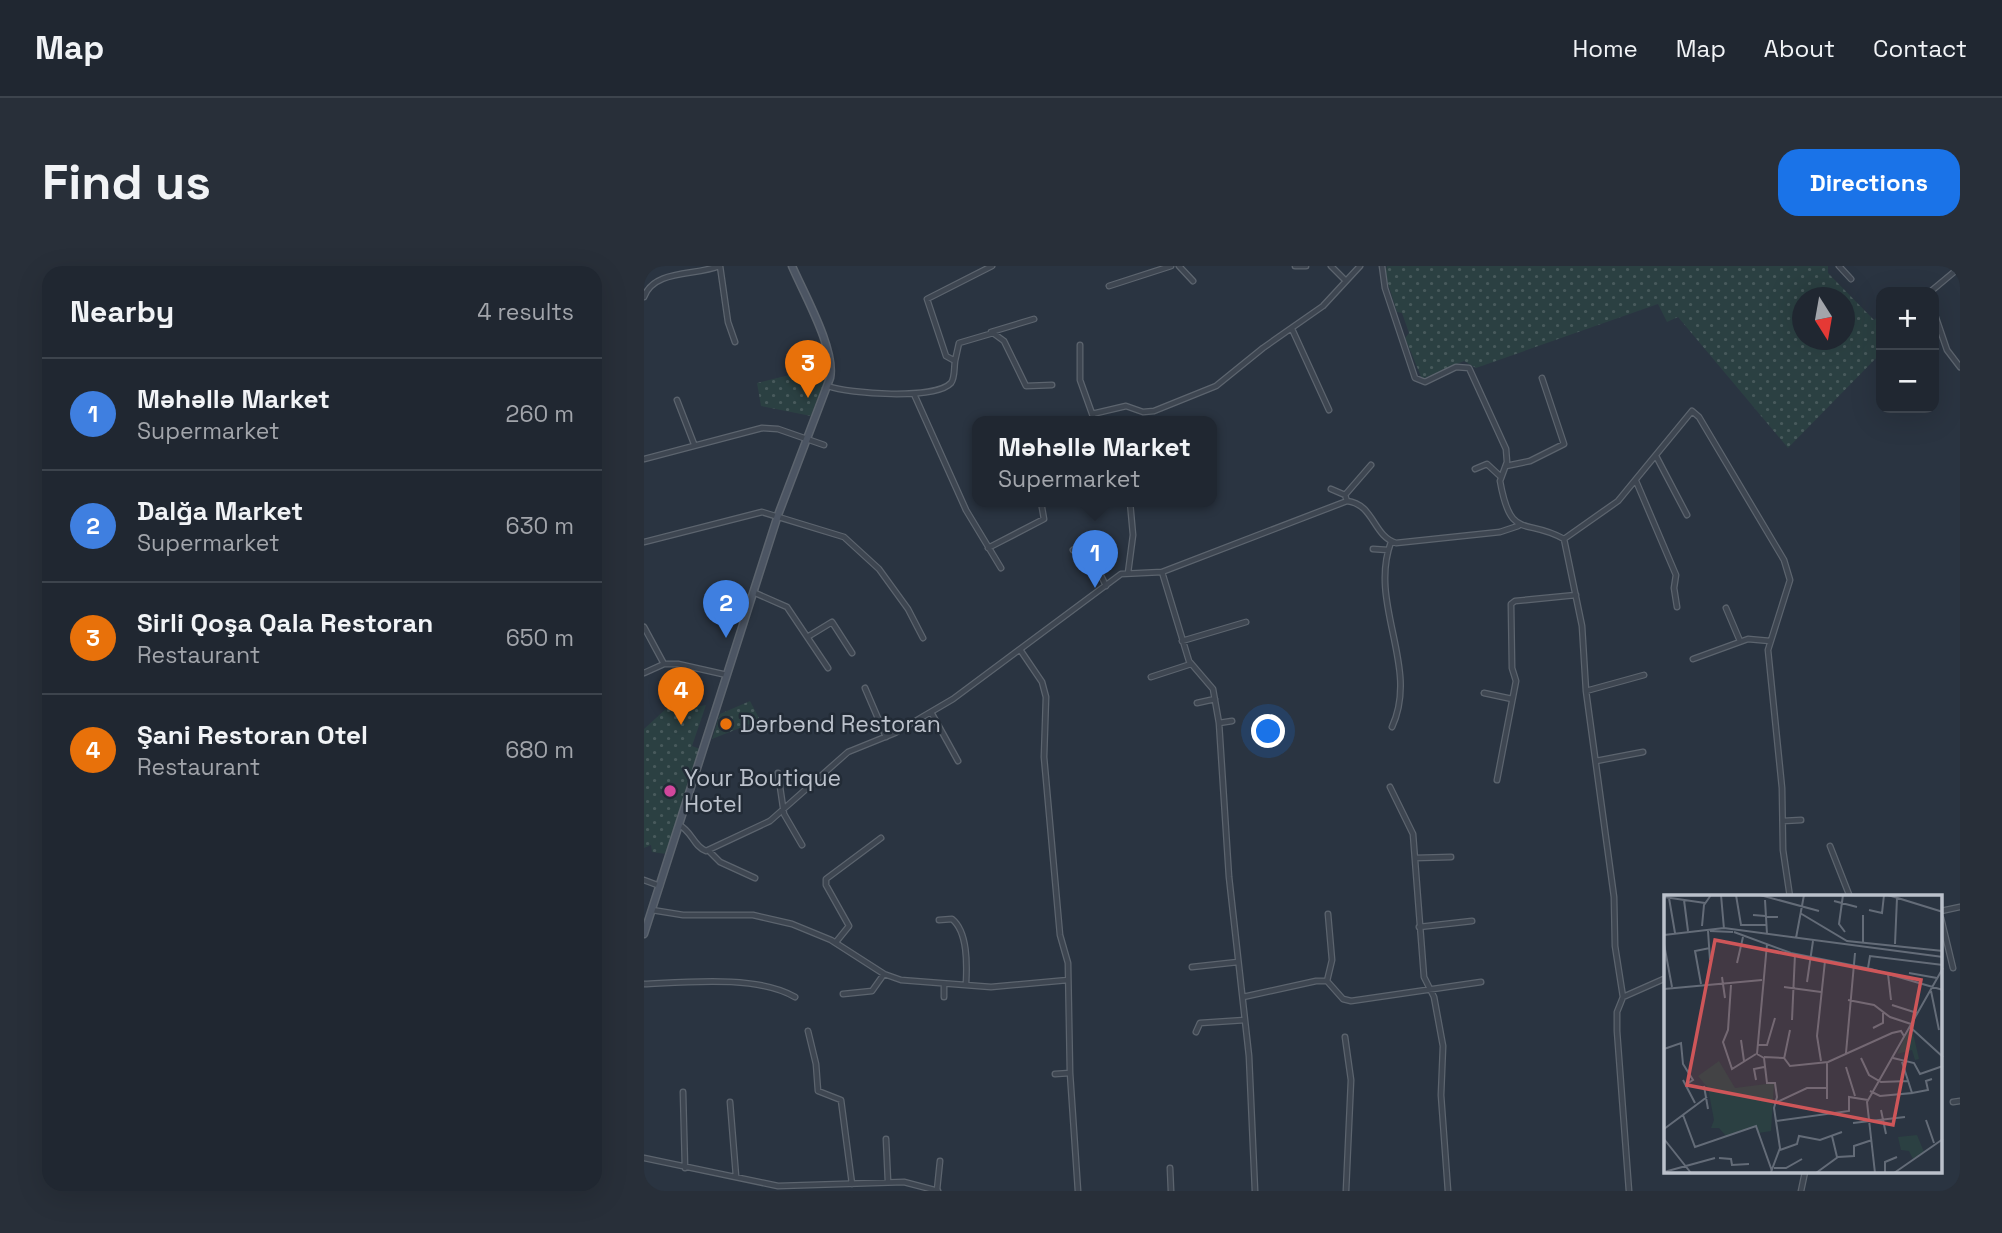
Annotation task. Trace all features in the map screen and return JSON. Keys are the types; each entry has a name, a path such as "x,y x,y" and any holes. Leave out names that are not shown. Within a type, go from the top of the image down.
{"street":[{"path":"644,297 651,285 663,279 720,266 728,322 734,342"},
{"path":"644,934 778,515 828,386 830,357 792,266"},
{"path":"955,362 946,356 927,299 992,266"},
{"path":"1109,286 1171,266"},
{"path":"1179,266 1193,281"},
{"path":"1295,266 1306,266"},
{"path":"1331,266 1345,280"},
{"path":"1080,345 1080,380 1092,414 1126,406 1149,412 1210,389 1330,300 1360,266"},
{"path":"1382,266 1385,288 1415,378 1425,382 1456,366 1469,368 1506,449 1506,466 1500,476 1502,490 1518,526"},
{"path":"1839,266 1851,279"},
{"path":"1936,287 1960,267"},
{"path":"828,386 843,390 914,394 950,383 959,343 1034,318"},
{"path":"1939,327 1947,350 1960,366"},
{"path":"1292,329 1329,410"},
{"path":"990,332 999,335 1004,341 1026,386 1052,385"},
{"path":"1506,466 1530,461 1564,444 1542,378"},
{"path":"914,394 966,510 1001,568"},
{"path":"677,400 694,444"},
{"path":"1564,539 1611,507 1636,481 1692,411 1699,417 1788,569 1790,580 1770,640 1784,862 1790,895"},
{"path":"644,459 762,428 778,429 824,444"},
{"path":"1656,456 1687,514"},
{"path":"1475,469 1487,464 1500,476"},
{"path":"709,851 761,826 848,752 886,737 931,712 1128,573 1161,572 1346,498 1371,465"},
{"path":"1636,481 1676,575 1674,593 1677,607"},
{"path":"1331,489 1369,512 1391,542"},
{"path":"988,548 1044,519 1042,507"},
{"path":"1128,573 1133,535 1130,507"},
{"path":"644,542 762,512 778,515 852,543 858,552 879,569 908,609 923,638"},
{"path":"1391,542 1444,540 1500,532 1518,526 1546,530 1564,539"},
{"path":"1564,539 1583,638 1586,691 1615,910 1615,946 1623,997 1617,1012 1617,1031 1629,1191"},
{"path":"1073,550 1085,542 1106,586"},
{"path":"1391,542 1388,550 1385,598 1400,678 1400,708 1392,727"},
{"path":"1373,550 1388,550"},
{"path":"1161,572 1182,641 1192,664 1210,685 1219,723 1245,1020 1255,1191"},
{"path":"753,592 782,603 809,636 828,668"},
{"path":"1497,780 1516,681 1512,667 1511,604 1516,601 1576,595"},
{"path":"1726,608 1740,641"},
{"path":"809,636 832,622 852,653"},
{"path":"1182,641 1247,622"},
{"path":"644,627 664,664"},
{"path":"1693,659 1740,641 1756,638 1770,640"},
{"path":"1021,651 1042,682 1046,697 1044,757 1060,935 1067,959 1069,1073 1078,1191"},
{"path":"644,673 664,664 700,667 727,675"},
{"path":"1151,677 1192,664"},
{"path":"1586,691 1644,675"},
{"path":"865,688 886,737"},
{"path":"1484,693 1513,699"},
{"path":"1197,702 1215,699"},
{"path":"931,712 958,761"},
{"path":"1219,723 1232,721"},
{"path":"1596,761 1643,752"},
{"path":"778,773 782,810 802,845"},
{"path":"1390,787 1412,829 1424,977 1434,997 1443,1046 1441,1095 1448,1191"},
{"path":"1783,821 1801,820"},
{"path":"679,825 688,831 700,849 709,851 720,862 755,878"},
{"path":"836,942 849,926 825,885 825,879 881,838"},
{"path":"1830,846 1849,895"},
{"path":"1415,858 1451,857"},
{"path":"644,880 660,886"},
{"path":"1942,911 1960,906"},
{"path":"652,910 668,914 765,917 802,927 836,942 884,974 944,985 991,987 1068,980"},
{"path":"1327,981 1332,960 1328,914"},
{"path":"939,920 952,919 959,926 965,951 966,984"},
{"path":"1419,926 1472,921"},
{"path":"1942,922 1953,968"},
{"path":"1192,967 1238,962"},
{"path":"843,994 872,991 884,974"},
{"path":"1623,997 1664,979"},
{"path":"644,984 714,981 780,989 795,998"},
{"path":"1243,997 1279,990 1290,985 1327,981"},
{"path":"1327,981 1343,999 1351,1001 1481,982"},
{"path":"944,985 944,997"},
{"path":"1196,1032 1200,1023 1245,1020"},
{"path":"808,1031 816,1064 818,1091 838,1098 842,1104 852,1184"},
{"path":"1345,1037 1351,1080 1346,1191"},
{"path":"1055,1074 1069,1073"},
{"path":"682,1092 685,1168"},
{"path":"1953,1102 1960,1101"},
{"path":"730,1102 736,1177"},
{"path":"886,1139 888,1182"},
{"path":"644,1158 783,1187 888,1182 918,1184 937,1191 940,1161"},
{"path":"1170,1168 1171,1191"}],"green space":[{"path":"1387,266 1828,266 1828,273 1842,287 1792,287 1792,350 1855,350 1855,301 1874,320 1876,318 1876,358 1788,448 1678,317 1667,322 1658,304 1476,368 1464,361 1422,379 1405,338 1409,333 1402,313 1397,312 1385,274"},
{"path":"826,366 826,377 811,416 761,406 757,383"},
{"path":"750,701 760,720 712,739 720,714"},
{"path":"706,705 692,746 700,749 666,854 652,852 651,845 644,848 644,729 668,707 684,709"}],"place":[{"name":"Sirli Qoşa Qala Restoran","path":"808,398"},
{"name":"Məhəllə Market","path":"1095,588"},
{"name":"Dalğa Market","path":"726,638"},
{"name":"Dərbənd Restoran","path":"726,724"},
{"name":"Şani Restoran Otel","path":"681,725"},
{"name":"Your Boutique Hotel","path":"670,791"}]}
